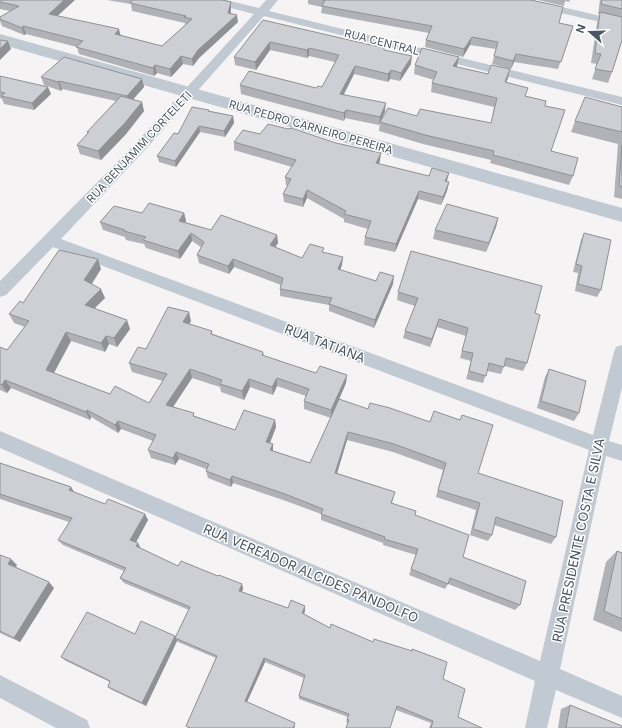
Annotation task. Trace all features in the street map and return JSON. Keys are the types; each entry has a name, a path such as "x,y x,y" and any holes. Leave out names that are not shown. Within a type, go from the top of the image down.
{"street":[{"name":"RUA CENTRAL","path":"212,0 622,101"},
{"name":"RUA BENJAMIM CORTELETI","path":"0,290 51,240 190,93 272,0"},
{"path":"517,0 622,24"},
{"name":"RUA PEDRO CARNEIRO PEREIRA","path":"0,39 622,215"},
{"name":"RUA TATIANA","path":"51,240 599,446 622,453"},
{"name":"RUA PRESIDENTE COSTA E SILVA","path":"536,728 599,446 622,352"},
{"name":"RUA VEREADOR ALCIDES PANDOLFO","path":"0,439 622,707"},
{"path":"0,686 79,728"}],"building":[{"path":"0,0 64,0 49,14 119,29 115,34 162,46 192,19 184,17 186,16 130,3 133,0 222,0 231,2 228,13 237,15 198,50 192,59 181,56 170,69 155,65 153,68 76,47 83,41 23,26 22,28 0,19 0,17 19,6 0,2"},
{"path":"325,0 531,0 563,7 559,23 573,26 561,62 516,54 513,61 494,56 498,42 472,37 464,49 426,40 432,26 322,6"},
{"path":"602,0 622,0 622,9 601,4"},
{"path":"600,12 622,17 622,40 612,72 595,69 601,54 595,53"},
{"path":"263,20 384,48 384,50 412,56 401,73 391,70 388,74 355,66 340,94 386,103 380,117 346,110 344,113 240,85 249,71 316,88 318,86 322,87 339,55 309,48 307,50 270,42 255,62 234,57"},
{"path":"0,40 8,41 0,49"},
{"path":"422,48 459,57 453,66 488,74 491,65 510,69 505,82 528,88 525,96 546,101 545,106 565,110 551,151 578,158 573,176 493,155 494,151 425,135 380,122 388,108 417,116 420,109 491,123 497,98 432,83 437,72 415,65"},
{"path":"64,57 142,79 127,96 58,82 41,77"},
{"path":"0,76 48,87 32,103 1,96 5,93 0,92"},
{"path":"121,96 142,102 124,124 98,151 77,145 89,132 87,132"},
{"path":"585,97 622,107 622,132 575,121"},
{"path":"192,107 233,116 224,131 199,126 175,161 157,156 174,133 178,134"},
{"path":"268,124 288,129 291,128 336,143 381,153 376,163 429,176 432,168 449,173 445,181 449,182 443,197 419,191 396,244 365,237 371,221 344,214 346,211 307,190 303,199 283,194 291,179 285,177 296,160 234,142 243,130 260,134"},
{"path":"622,145 622,187 619,186"},
{"path":"149,203 184,213 179,221 211,230 221,215 277,235 270,245 302,258 310,244 324,248 322,252 343,257 338,269 376,281 380,272 394,276 375,320 329,304 332,298 280,289 283,278 233,259 228,266 197,255 204,242 191,233 178,251 143,240 146,237 100,222 114,206 142,213"},
{"path":"447,204 498,218 489,243 435,230"},
{"path":"584,233 611,240 601,290 578,284 582,266 576,264"},
{"path":"59,250 98,259 84,280 101,289 85,305 127,320 114,338 106,336 101,343 66,332 46,370 110,394 115,386 149,403 167,374 129,363 138,347 146,349 168,307 189,312 183,322 212,331 211,334 263,352 262,355 316,373 320,366 347,375 331,410 304,401 309,389 277,378 272,387 249,379 242,391 220,384 222,380 190,369 166,405 194,413 193,416 235,430 244,410 275,420 266,442 273,444 270,450 310,463 339,399 368,409 370,403 390,408 430,422 434,411 460,420 462,415 493,425 478,473 563,501 556,537 496,517 492,535 473,529 480,503 438,490 446,463 394,444 348,432 335,473 395,492 391,503 416,511 415,515 469,535 463,557 526,581 520,605 450,578 448,584 411,569 418,549 384,539 385,537 321,514 323,509 232,476 230,480 206,471 209,464 176,452 173,458 148,450 156,435 118,421 115,425 87,410 86,412 5,380 2,385 0,384 0,347 7,350 29,321 9,314 20,301 23,303"},
{"path":"411,251 542,286 535,313 540,315 527,363 506,358 504,367 489,363 486,376 469,371 473,353 462,351 468,328 439,319 432,339 405,331 418,298 398,292"},
{"path":"549,369 586,381 579,413 541,401"},
{"path":"0,463 71,487 69,490 105,504 108,499 145,514 130,540 138,543 136,546 178,566 181,561 218,576 219,575 242,584 239,591 288,608 291,600 305,606 302,613 330,628 331,624 373,642 374,639 412,651 412,649 447,662 443,679 465,689 458,717 482,728 431,728 433,721 397,706 390,728 346,728 349,720 347,720 349,714 299,696 305,675 264,658 245,701 295,723 293,728 190,728 186,726 217,656 175,638 190,607 120,578 126,568 58,540 72,518 0,494"},
{"path":"617,551 622,553 622,619 604,611"},
{"path":"0,555 11,559 8,564 49,582 14,638 0,631"},
{"path":"87,612 135,634 141,621 175,636 142,703 108,687 110,681 61,657"},
{"path":"570,705 622,726 622,728 566,728"}]}
